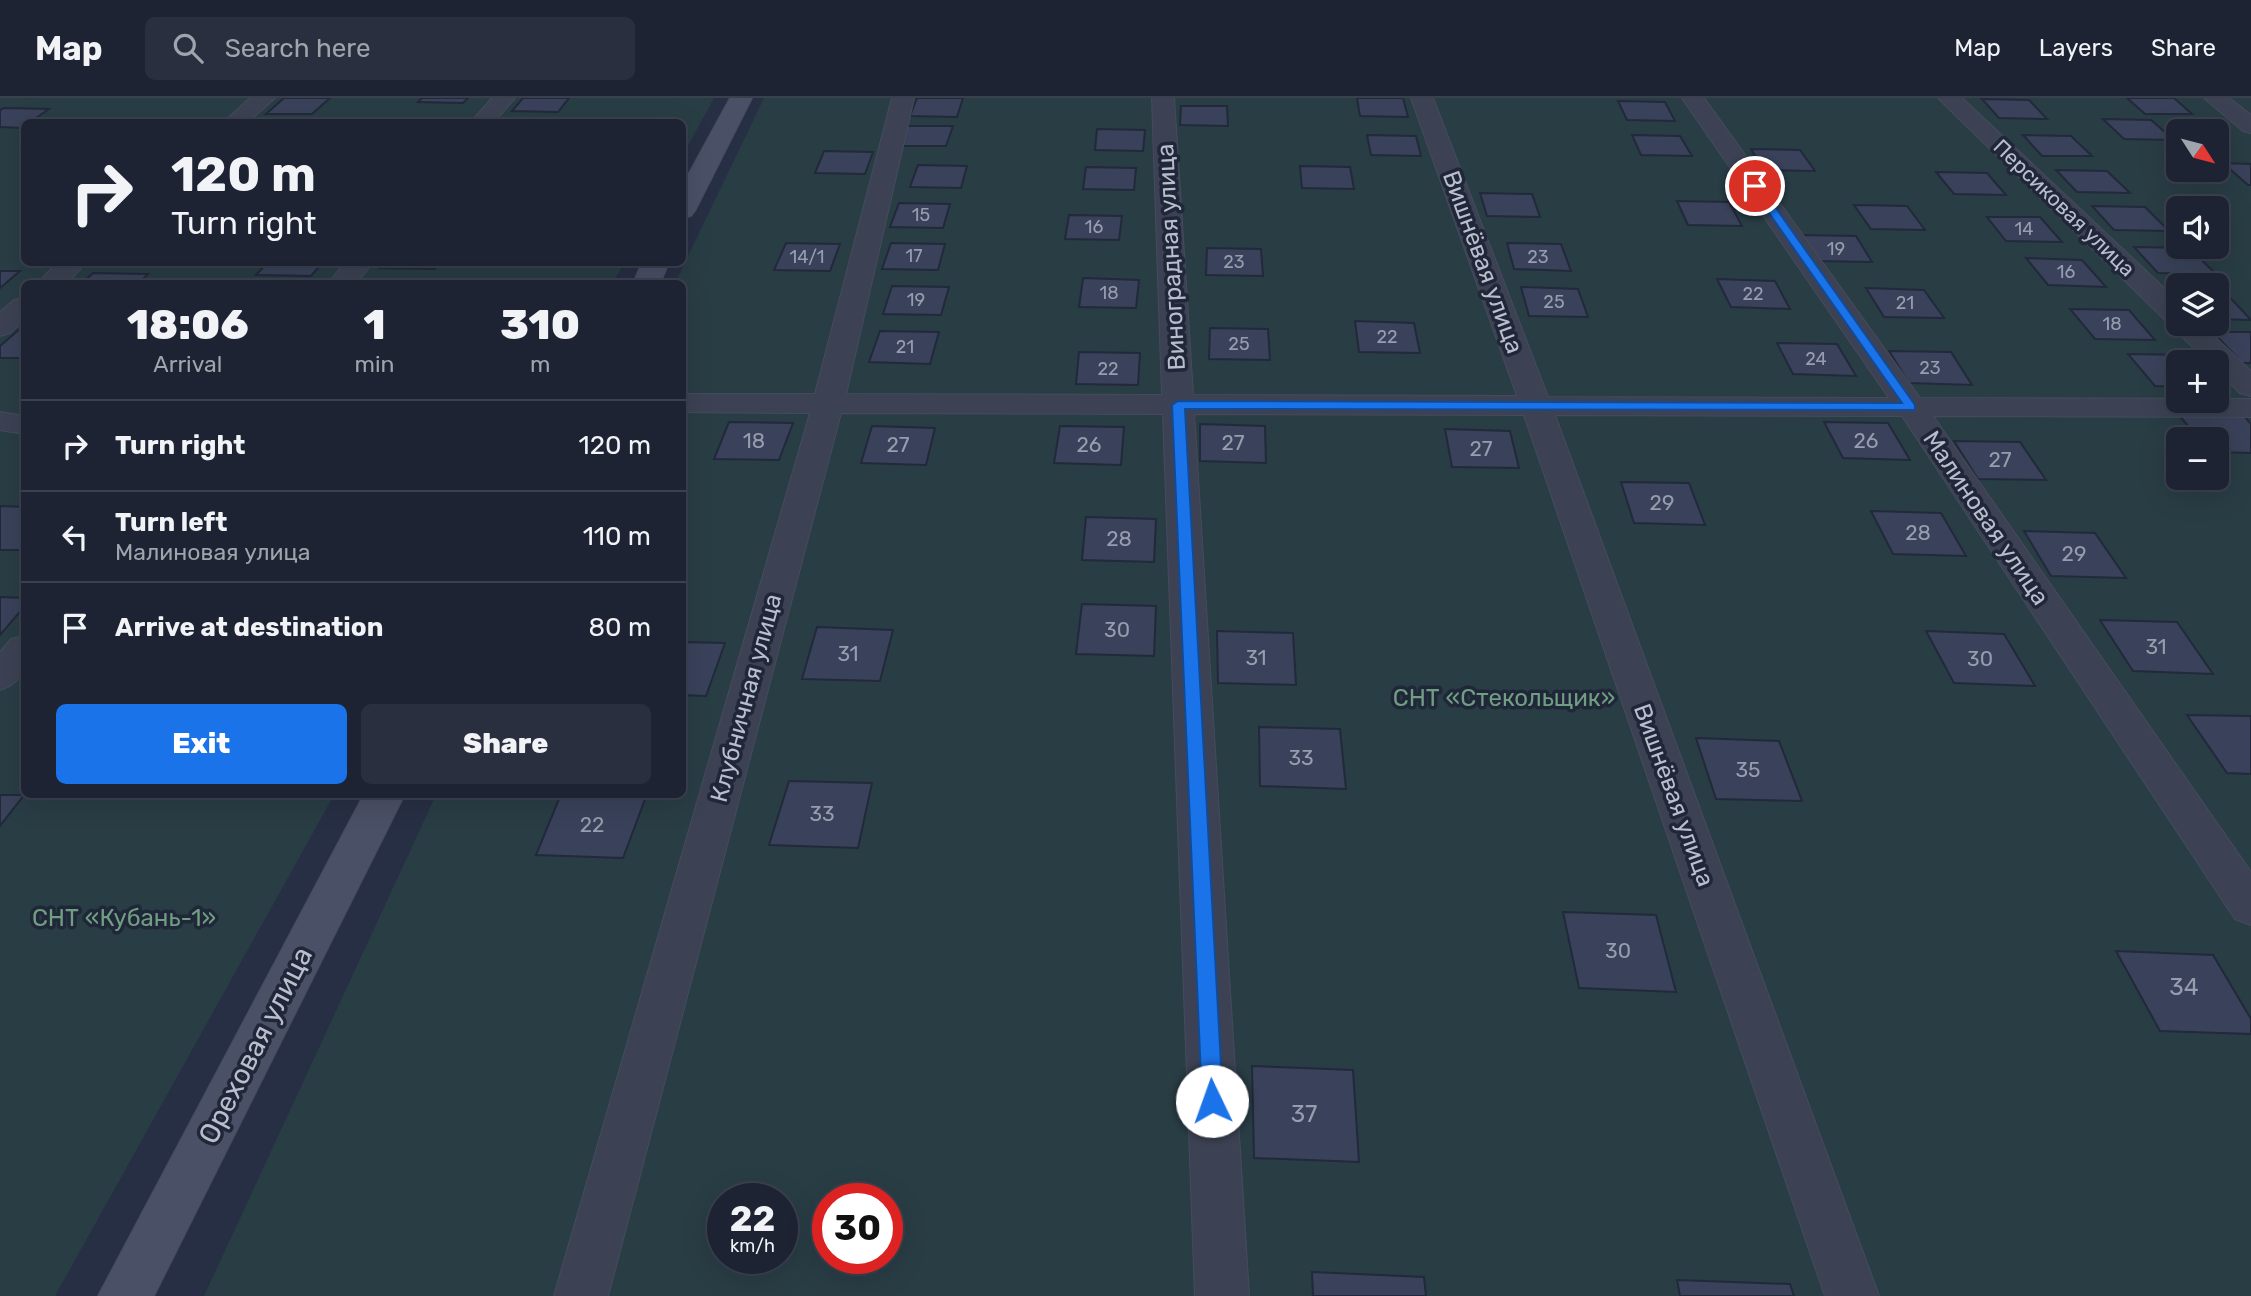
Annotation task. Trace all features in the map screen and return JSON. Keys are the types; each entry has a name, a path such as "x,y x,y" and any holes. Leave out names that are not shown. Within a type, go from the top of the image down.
{"street":[{"path":"239,119 264,98"},
{"path":"485,119 504,98"},
{"path":"686,203 741,98"},
{"name":"Клубничная улица","path":"581,1296 828,404 903,98"},
{"name":"Виноградная улица","path":"1163,98 1222,1296"},
{"name":"Вишнёвая улица","path":"1422,98 1536,406 1852,1296"},
{"name":"Малиновая улица","path":"1693,98 1911,407 2251,906"},
{"name":"Персиковая улица","path":"1949,98 2166,306"},
{"path":"2215,98 2251,126"},
{"path":"54,280 70,266"},
{"path":"344,280 357,266"},
{"path":"0,327 21,309"},
{"path":"2198,336 2251,387"},
{"path":"686,403 2251,408"},
{"path":"0,421 21,424"},
{"path":"0,677 21,652"},
{"name":"Ореховая улица","path":"125,1296 383,798"}],"green space":[{"name":"СНТ «Кубань-1»","path":"0,98 714,98 686,149 686,119 21,119 21,266 622,266 614,280 21,280 21,798 332,798 55,1296 0,1296"},
{"name":"СНТ «Стекольщик»","path":"764,98 2251,98 2251,1296 204,1296 435,798 686,798 686,280 676,280 683,266 686,266 686,260"}],"building":[{"path":"284,98 330,98 312,114 266,114"},
{"path":"422,98 468,98 463,103 418,102"},
{"path":"523,98 569,98 558,112 512,111"},
{"path":"917,98 963,98 957,117 910,116"},
{"path":"1357,98 1403,98 1408,117 1360,116"},
{"path":"2127,98 2174,98 2192,114 2145,114"},
{"path":"1982,99 2029,100 2047,119 1999,118"},
{"path":"1618,101 1665,102 1675,121 1627,120"},
{"path":"1181,106 1227,106 1228,126 1180,125"},
{"path":"49,109 34,119 21,119 21,128 0,127 0,110"},
{"path":"2103,119 2151,120 2166,133 2166,140 2124,139"},
{"path":"905,126 953,126 946,146 898,146"},
{"path":"1097,129 1145,130 1143,151 1095,150"},
{"path":"1367,135 1416,136 1421,156 1371,155"},
{"path":"1632,135 1680,136 1692,156 1641,155"},
{"path":"2023,135 2071,136 2092,156 2042,156"},
{"path":"1751,149 1800,150 1815,171 1764,170"},
{"path":"824,151 873,152 865,174 815,173"},
{"path":"2230,163 2251,164 2251,185 2230,169"},
{"path":"918,165 967,166 961,188 910,187"},
{"path":"1300,166 1350,167 1354,189 1302,188"},
{"path":"1086,167 1136,168 1134,190 1083,189"},
{"path":"2056,170 2107,171 2130,193 2077,192"},
{"path":"1936,172 1987,173 2006,195 1954,194"},
{"path":"1480,193 1532,194 1540,217 1487,216"},
{"path":"1677,201 1729,202 1742,226 1688,225"},
{"path":"899,203 950,204 943,228 890,227"},
{"path":"1854,205 1907,206 1925,230 1871,229"},
{"path":"2092,206 2145,207 2166,228 2166,231 2114,230"},
{"path":"1069,215 1122,216 1119,240 1065,239"},
{"path":"1987,217 2040,217 2062,242 2006,241"},
{"path":"1801,235 1856,236 1872,262 1816,261"},
{"path":"786,243 840,244 830,271 774,270"},
{"path":"891,243 945,244 938,270 882,269"},
{"path":"1507,243 1561,244 1571,271 1514,269"},
{"path":"2134,247 2166,248 2166,259 2200,259 2215,273 2166,273 2158,273"},
{"path":"1207,248 1261,249 1263,276 1206,275"},
{"path":"2026,258 2082,260 2106,287 2048,285"},
{"path":"264,266 320,266 311,276 256,275"},
{"path":"382,266 437,266 435,269 380,268"},
{"path":"0,271 20,271 0,288"},
{"path":"93,273 148,274 142,280 85,280"},
{"path":"1083,278 1139,280 1136,308 1079,307"},
{"path":"1717,279 1775,281 1790,309 1731,307"},
{"path":"892,286 949,287 941,315 883,314"},
{"path":"1521,287 1578,289 1588,317 1529,316"},
{"path":"1866,288 1924,290 1944,318 1884,317"},
{"path":"2229,296 2251,320 2229,319"},
{"path":"2070,309 2129,310 2155,340 2095,339"},
{"path":"1355,321 1414,323 1420,353 1359,352"},
{"path":"21,328 21,358 0,358 0,346"},
{"path":"1210,328 1268,329 1270,360 1209,359"},
{"path":"880,331 939,332 930,364 869,362"},
{"path":"2229,332 2251,332 2251,363 2242,363 2217,336 2229,336"},
{"path":"1777,343 1837,344 1856,376 1793,374"},
{"path":"1889,351 1951,352 1972,385 1909,383"},
{"path":"1079,352 1140,353 1138,385 1076,384"},
{"path":"2128,354 2166,355 2166,386 2155,386"},
{"path":"2179,415 2245,417 2251,424 2251,453 2229,452 2229,427 2189,427"},
{"path":"729,422 793,423 779,460 714,459"},
{"path":"1824,422 1888,423 1910,460 1843,458"},
{"path":"1200,424 1265,426 1266,463 1200,461"},
{"path":"872,426 935,428 926,465 861,463"},
{"path":"1060,426 1124,427 1121,465 1054,463"},
{"path":"1445,429 1510,431 1519,468 1452,467"},
{"path":"1954,441 2020,442 2046,480 1978,479"},
{"path":"1621,482 1689,483 1705,525 1634,523"},
{"path":"0,506 21,507 21,549 0,550"},
{"path":"1871,511 1941,513 1966,556 1893,554"},
{"path":"1086,517 1156,519 1154,562 1082,560"},
{"path":"2024,531 2095,533 2126,578 2051,576"},
{"path":"0,597 21,598 21,610 0,635"},
{"path":"1082,604 1156,606 1154,656 1076,654"},
{"path":"2100,620 2177,622 2213,674 2133,671"},
{"path":"817,627 893,630 880,681 802,679"},
{"path":"1217,631 1293,633 1296,685 1218,683"},
{"path":"1926,631 2004,634 2035,686 1954,683"},
{"path":"686,642 725,643 706,696 686,695"},
{"path":"2187,715 2251,716 2251,774 2227,773"},
{"path":"1259,727 1340,729 1346,789 1260,786"},
{"path":"1696,738 1779,741 1802,801 1716,799"},
{"path":"789,781 872,783 858,848 769,845"},
{"path":"0,795 21,795 22,798 0,826"},
{"path":"559,798 646,798 623,858 536,855"},
{"path":"1563,912 1656,915 1676,992 1579,988"},
{"path":"2116,951 2213,955 2251,1019 2251,1034 2160,1031"},
{"path":"1252,1066 1353,1070 1359,1162 1254,1158"},
{"path":"1312,1272 1424,1277 1426,1296 1313,1296"},
{"path":"1677,1280 1790,1284 1794,1296 1680,1296"}],"route":[{"path":"1212,1101 1178,405 1911,407 1755,186"}]}
